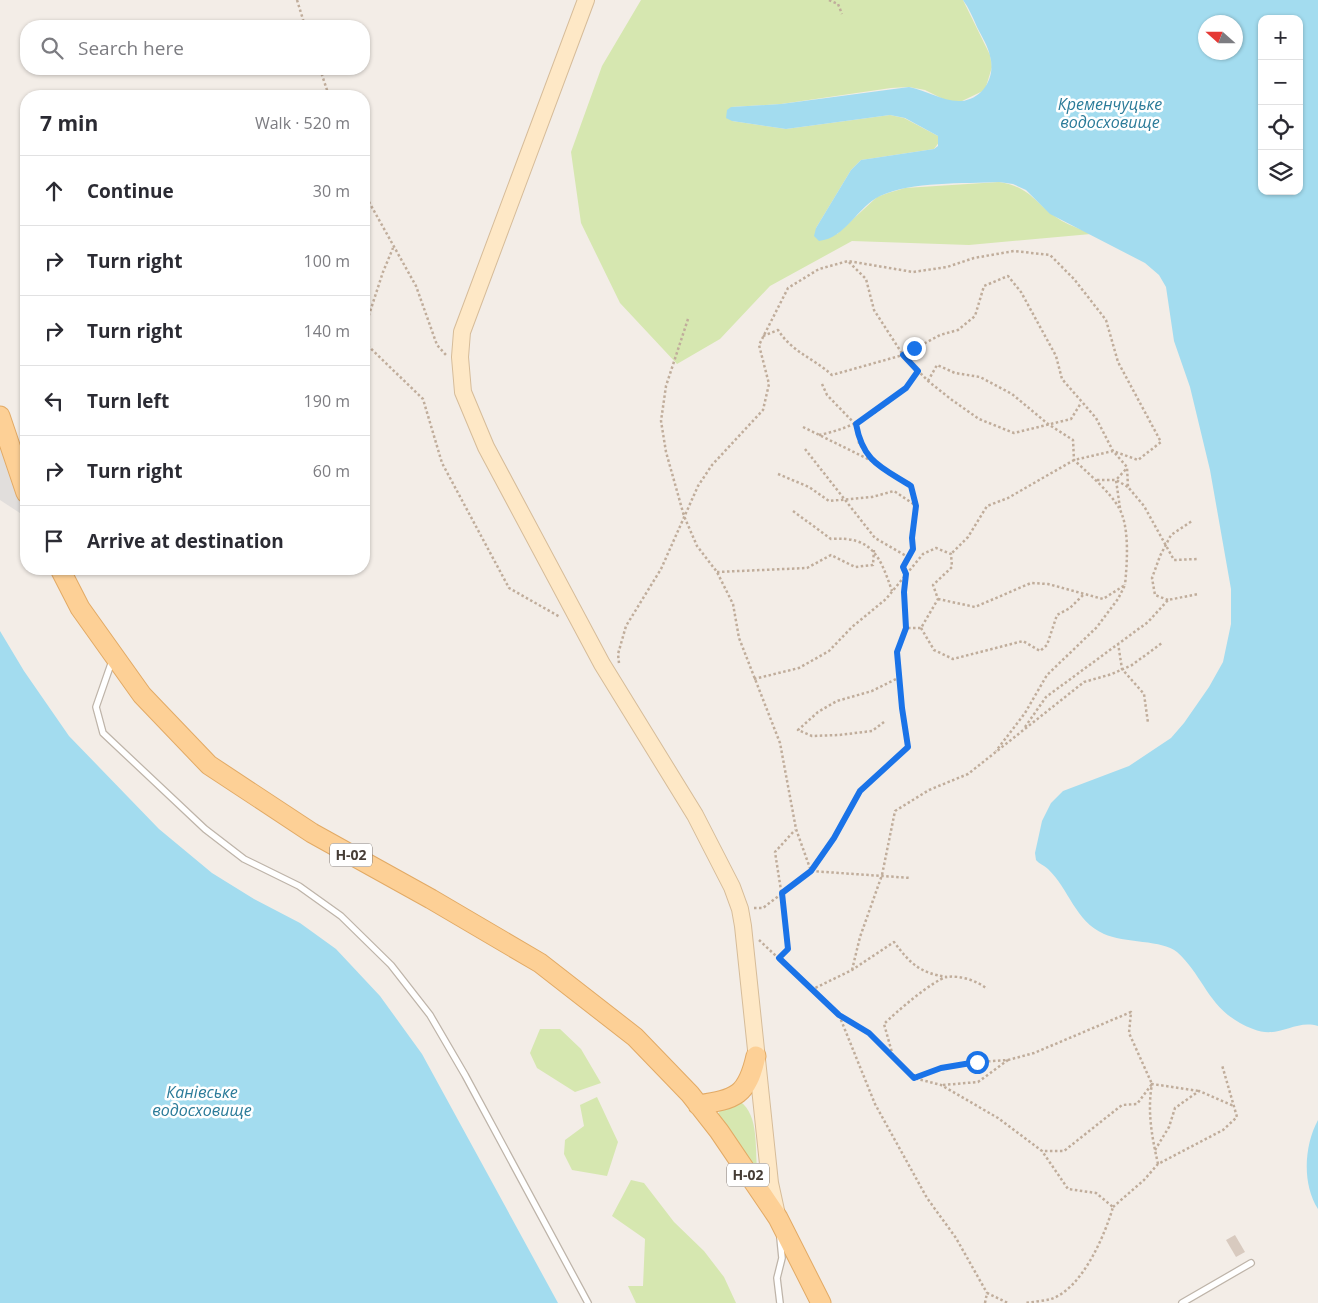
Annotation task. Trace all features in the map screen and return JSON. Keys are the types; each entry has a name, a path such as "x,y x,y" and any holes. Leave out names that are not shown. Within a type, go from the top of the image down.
{"main road":[{"path":"586,0 462,332 460,357 464,392 486,447 583,630 695,814 732,887 740,909 743,926 770,1183 778,1218"},
{"path":"0,416 20,475"},
{"name":"Н-02","path":"63,575 80,608 142,695 209,765 312,833 431,899 540,963 635,1037 698,1105 778,1218 821,1303"},
{"path":"698,1105 725,1100 740,1094 750,1080 756,1056"}],"lane":[{"path":"114,656 96,707 103,734 204,829 244,859 299,886 341,916 392,965 430,1015 455,1058 588,1303"},
{"path":"778,1218 782,1258 777,1278 780,1303"},
{"path":"1182,1303 1251,1263"}],"path":[{"path":"296,0 304,20"},
{"path":"829,0 838,4 842,14"},
{"path":"322,75 327,90"},
{"path":"370,204 416,286 437,345 444,355 460,357"},
{"path":"370,311 382,272 393,248"},
{"path":"619,670 618,654 626,626 662,569 698,486 712,465 763,410 769,384 760,346 763,336 788,288 819,269 848,261 913,272 947,267 974,258 1014,251 1050,255 1074,279 1106,320 1118,362 1161,442 1138,460 1112,451 1074,460 1008,498 987,506 968,537 951,554 952,568 933,585 938,599"},
{"path":"848,261 866,279 874,310 903,355 928,381 979,419 1014,433 1071,419 1081,403"},
{"path":"763,336 778,330 788,345 821,365 832,375 903,355 940,335 958,330 975,316 984,286 1008,276 1021,292 1056,356 1062,378 1081,403 1096,418 1112,451 1128,468 1128,487"},
{"path":"688,319 666,386 661,421 666,452 684,516 697,546 717,572 733,604 739,638 780,743 796,829 811,871"},
{"path":"370,348 422,399 442,463 509,588 583,630"},
{"path":"928,381 937,365 955,373 980,377 1012,394 1048,424 1072,440 1074,460 1096,480 1120,509"},
{"path":"818,435 856,424 906,388 918,371"},
{"path":"822,384 827,395 856,424 859,443 870,460"},
{"path":"740,909 763,908 811,871 834,838 860,791 908,747 897,652 906,628 904,592 906,574 903,567 913,549 912,538 916,506 911,486 870,460 803,428"},
{"path":"805,449 875,538 908,557"},
{"path":"1116,480 1128,468"},
{"path":"778,474 809,487 829,501 872,497 894,492 916,506"},
{"path":"1096,480 1116,480 1128,487 1144,506 1174,560 1198,559"},
{"path":"992,756 1025,713 1047,675 1097,627 1118,599 1125,586 1128,553 1116,480"},
{"path":"793,511 831,539 848,538 874,549 883,565 892,591"},
{"path":"1192,521 1171,535 1152,578 1155,595 1168,600 1198,594"},
{"path":"754,679 799,668 829,651 852,627 892,591 923,554 936,548 951,554"},
{"path":"717,572 806,568 831,555 854,567 873,565 874,549"},
{"path":"938,599 975,607 1031,583 1048,584 1083,595 1103,598 1125,586"},
{"path":"921,628 934,650 953,659 1023,641 1040,651 1047,645 1057,615 1070,608 1083,595"},
{"path":"921,628 938,599"},
{"path":"1022,730 1046,697 1148,622 1168,600"},
{"path":"906,628 921,628"},
{"path":"1118,643 1122,669 1144,694 1148,723"},
{"path":"852,970 860,937 882,875 896,811 929,790 968,774 1084,682 1122,669 1162,643"},
{"path":"884,722 872,731 840,735 812,736 798,730 818,712 837,701 872,691 900,677"},
{"path":"779,958 788,949 775,852 796,829"},
{"path":"811,871 910,878"},
{"path":"743,926 839,1015 869,1033 914,1078 941,1085 998,1118 1042,1151 1068,1190 1096,1193 1113,1207"},
{"path":"811,990 852,970 894,942 910,963 930,974 977,981 987,989"},
{"path":"893,1058 884,1024 903,1006 947,977"},
{"path":"914,1078 941,1068 977,1062 1008,1060 1071,1039 1131,1012 1129,1033 1152,1084 1149,1101 1158,1164"},
{"path":"839,1015 875,1104 927,1198 956,1238 987,1293 1008,1303"},
{"path":"941,1085 978,1082 1008,1060"},
{"path":"1024,1303 1053,1298 1076,1280 1105,1236 1113,1207 1144,1180 1158,1164 1223,1130 1237,1117 1222,1065"},
{"path":"1152,1084 1199,1092 1234,1106"},
{"path":"1042,1151 1064,1151 1122,1105 1136,1104 1152,1084"},
{"path":"1155,1150 1169,1127 1175,1108 1199,1092"},
{"path":"985,1303 987,1293"}],"green space":[{"path":"641,0 963,0 990,55 992,67 985,90 962,101 947,101 925,90 909,87 781,104 731,107 732,121 786,129 890,115 904,118 938,136 940,141 934,149 861,160 851,170 816,228 837,234 877,197 905,188 999,182 1019,188 1062,221 1091,234 969,245 852,241 770,286 720,339 677,364 620,303 581,223 571,152 602,66"},
{"path":"540,1029 560,1029 581,1049 601,1083 575,1092 537,1068 530,1053"},
{"path":"597,1097 618,1142 607,1176 572,1170 564,1154 565,1140 584,1126 580,1105"},
{"path":"736,1099 749,1111 756,1139 757,1167 750,1170 717,1120 723,1106"},
{"path":"631,1180 644,1183 674,1222 704,1251 724,1277 736,1303 636,1303 628,1286 643,1286 645,1239 612,1216"}],"shaded area":[{"path":"0,416 20,475 20,513 0,500"}],"water":[{"name":"Кременчуцьке водосховище","path":"963,0 1318,0 1318,1026 1301,1025 1279,1031 1262,1032 1238,1022 1217,1004 1187,962 1171,948 1153,943 1112,937 1094,928 1079,913 1055,877 1036,860 1035,853 1042,821 1051,803 1063,791 1129,766 1171,738 1184,723 1209,687 1223,662 1231,624 1231,589 1210,470 1190,387 1174,341 1166,287 1159,275 1145,263 1050,214 1026,190 1013,184 999,182 938,184 893,191 872,201 837,234 819,241 814,236 816,228 851,170 861,160 934,149 938,146 938,136 905,118 890,115 786,129 732,121 726,118 727,110 731,107 781,104 909,87 954,101 961,101 976,96 986,86 991,72 991,64 989,52"},
{"name":"Канівське водосховище","path":"0,631 24,671 69,736 159,829 212,873 254,899 300,923 336,949 380,996 422,1054 558,1303 0,1303"},
{"path":"1318,1120 1318,1209 1309,1188 1307,1165 1310,1141"}],"building":[{"path":"1235,1235 1245,1252 1236,1257 1226,1240"}],"route":[{"path":"914,348 903,355 918,371 906,388 888,403 856,424 859,443 870,460 911,486 916,506 912,538 913,549 903,567 906,574 904,592 906,628 897,652 908,747 860,791 834,838 811,871 782,893 788,949 779,958 839,1015 869,1033 914,1078 941,1068 977,1062"}]}
